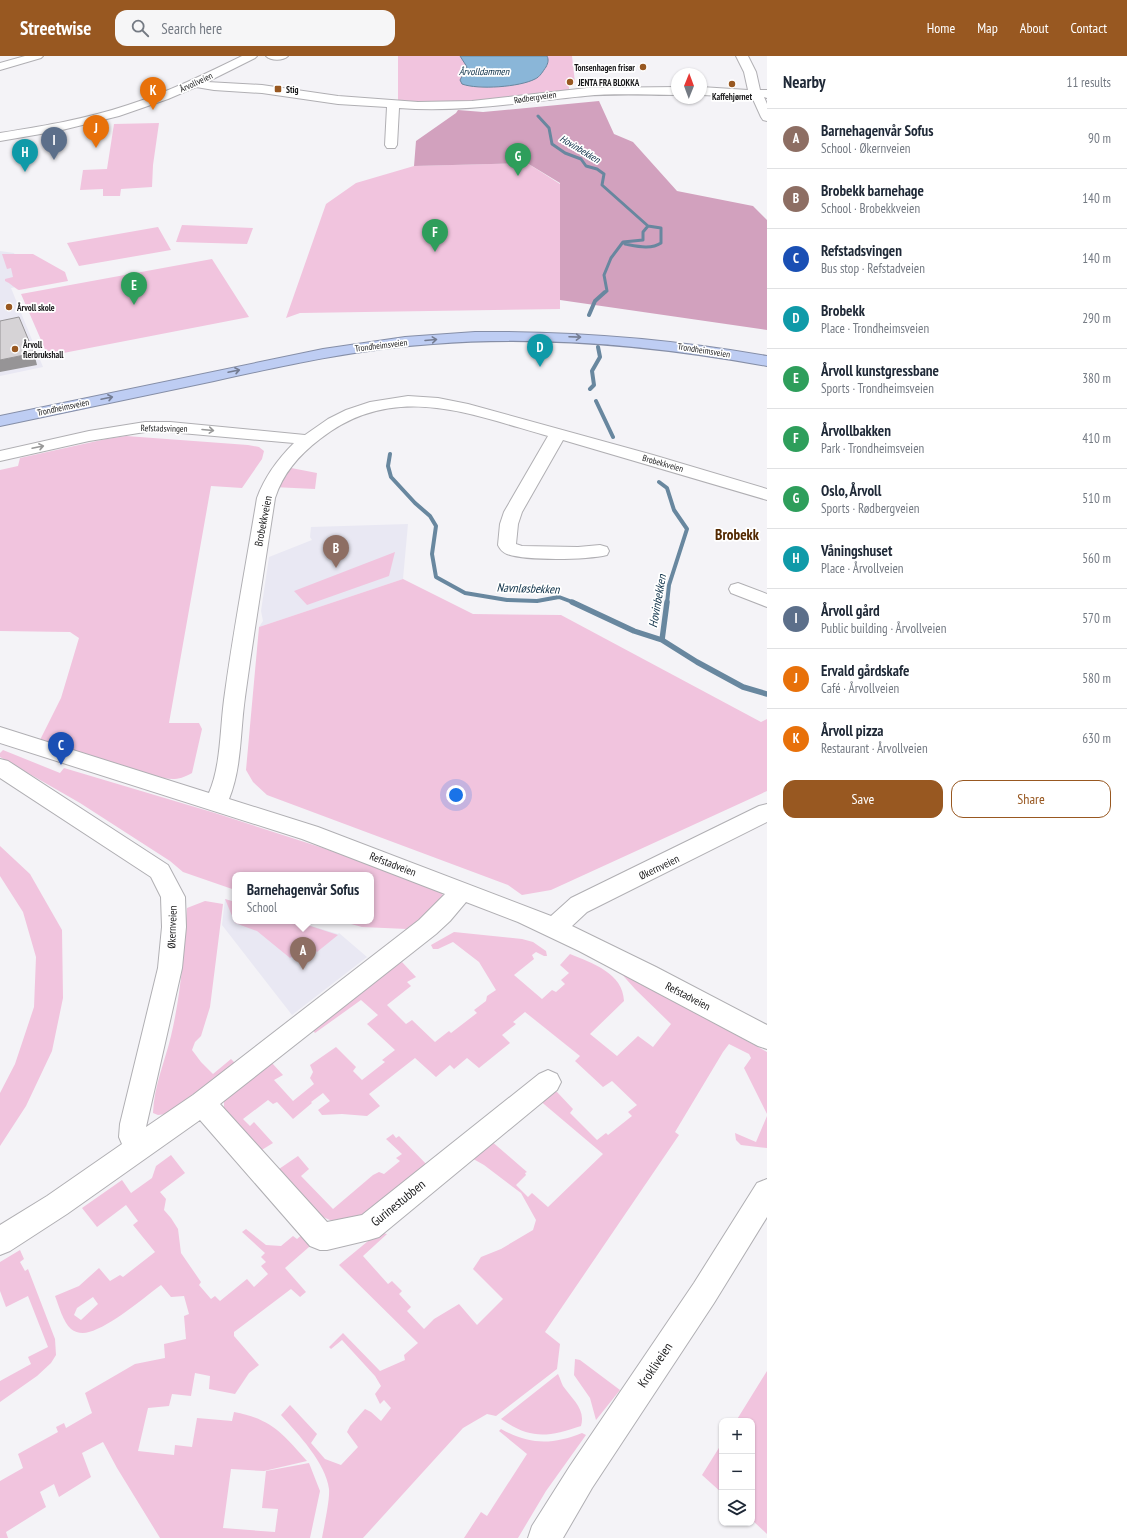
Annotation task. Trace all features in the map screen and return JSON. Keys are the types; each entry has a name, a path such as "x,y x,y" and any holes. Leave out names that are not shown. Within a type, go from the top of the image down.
{"highway":[{"name":"Trondheimsveien","path":"0,408 282,349 422,328 501,325 575,326 690,336 767,349"},
{"name":"Trondheimsveien","path":"0,421 284,360 361,347 432,339 538,336 604,339 661,344 767,361"}],"street":[{"path":"0,67 37,56"},
{"path":"272,56 282,56"},
{"path":"742,56 761,93 767,117"},
{"name":"Årvollveien","path":"0,138 105,116 156,99 194,84 244,57"},
{"name":"Rødbergveien","path":"194,84 214,87 255,88 338,100 418,106 458,106 566,93 602,91 671,91"},
{"path":"707,92 761,93"},
{"path":"392,145 393,105"},
{"name":"Brobekkveien","path":"216,803 226,772 234,699 264,504 277,474 307,440 325,428 359,412 384,404 407,401 430,401 558,434 767,495"},
{"name":"Refstadsvingen","path":"0,456 103,433 145,427 170,427 289,437 307,440"},
{"path":"558,434 513,512 509,524 507,545 509,548 522,552 578,553 600,551"},
{"path":"738,589 767,601"},
{"name":"Refstadveien","path":"0,735 310,833 526,915 767,1038"},
{"name":"Økernveien","path":"0,767 160,871 173,897 174,927 170,968 133,1124 132,1137 138,1147"},
{"name":"Økernveien","path":"554,928 579,905 767,812"},
{"path":"0,1241 57,1205 202,1103 402,946 435,922 451,905 461,890"},
{"name":"Gurinestubben","path":"202,1103 320,1236 327,1236 369,1228 548,1082"},
{"name":"Krokliveien","path":"544,1538 581,1477 704,1293 767,1192"}],"shaded area":[{"path":"398,56 572,56 575,83 569,83 569,90 471,102 398,104"},
{"path":"599,101 614,134 633,142 677,191 753,206 767,220 767,330 560,300 560,183 527,163 414,166 416,141 456,113 458,110 483,112"},
{"path":"159,123 153,165 152,187 121,189 120,196 103,196 103,189 80,190 83,170 107,169 114,124"},
{"path":"527,163 560,184 560,309 300,313 286,318 326,204 356,183 414,166"},
{"path":"182,225 253,228 247,244 176,242"},
{"path":"158,227 171,250 79,266 67,243"},
{"name":"Årvoll skole","path":"0,251 14,253 28,285 11,288 43,367 0,376"},
{"path":"2,254 33,254 65,272 68,281 19,290 5,281 5,279 13,277 11,268 7,269"},
{"path":"212,259 249,317 48,356 21,294"},
{"path":"126,436 248,445 259,447 264,451 262,459 242,488 211,486 169,723 199,723 202,729 192,773 178,779 156,776 40,740 61,698 79,638 70,632 0,631 0,470 18,466 20,458"},
{"path":"286,467 317,473 315,489 273,487"},
{"path":"408,524 403,579 259,627 263,621 261,611 269,557 312,540 310,537 311,527"},
{"path":"395,552 389,576 307,605 294,591"},
{"path":"403,579 473,614 561,615 761,722 767,719 767,791 551,890 522,895 508,885 267,795 253,782 246,770 259,627"},
{"path":"3,750 60,773 64,768 215,813 323,848 434,888 442,893 444,900 407,929 362,927 351,924 374,924 374,872 232,872 232,889 183,872 170,861 80,803 0,757 0,753"},
{"path":"0,846 30,874 62,930 63,998 52,1051 26,1106 0,1146 0,1093 15,1064 34,1007 36,957 23,912 0,876"},
{"path":"225,899 232,901 232,924 305,924 338,934 339,933 367,957 292,1015 222,925"},
{"path":"225,899 232,901 232,916"},
{"path":"205,901 223,904 210,1007 201,1036 195,1042 192,1050 213,1074 231,1059 235,1063 167,1114 158,1115 153,1113 155,1093 171,1036 180,988 187,908"},
{"path":"238,924 304,924 338,935 317,952 308,945 290,958 257,931"},
{"path":"454,932 522,939 533,942 546,951 547,956 536,952 532,955 534,959 514,975 542,999 552,990 556,992 565,984 561,980 569,973 560,965 570,954 605,970 618,983 622,991 624,1001 590,1034 617,1056 638,1036 653,1047 671,1024 619,971 767,1052 767,1114 744,1068 751,1058 749,1054 729,1044 675,1132 679,1135 545,1332 560,1344 557,1369 496,1416 487,1414 463,1428 363,1538 322,1538 329,1500 327,1479 323,1469 310,1449 281,1415 290,1405 317,1434 311,1443 325,1459 341,1465 358,1447 347,1432 350,1426 365,1409 381,1421 391,1408 384,1400 380,1404 375,1394 381,1386 375,1376 342,1340 331,1349 329,1347 343,1333 380,1371 405,1360 404,1355 418,1343 339,1265 379,1232 387,1234 363,1256 388,1284 392,1281 402,1291 399,1294 411,1307 407,1311 424,1329 434,1319 459,1304 477,1325 503,1299 473,1269 481,1257 501,1249 533,1230 536,1220 521,1193 484,1165 468,1156 490,1140 527,1172 516,1185 528,1197 532,1193 548,1207 603,1154 538,1099 548,1091 557,1092 573,1109 570,1113 597,1140 606,1133 608,1135 632,1116 628,1112 637,1105 612,1081 603,1087 575,1061 580,1056 525,1012 513,1022 516,1024 502,1035 510,1043 479,1068 467,1058 454,1069 450,1065 436,1077 415,1058 369,1094 380,1106 367,1116 342,1114 322,1115 318,1110 330,1101 323,1093 293,1119 277,1102 273,1104 268,1100 243,1119 250,1126 254,1122 273,1143 260,1151 224,1111 224,1101 272,1063 283,1075 274,1080 293,1101 314,1084 310,1078 313,1072 310,1065 336,1047 356,1067 353,1071 362,1080 385,1062 382,1060 395,1050 367,1024 378,1015 361,1000 315,1033 311,1028 385,970 402,962 416,977 407,982 411,986 387,1005 406,1024 412,1020 435,1042 449,1031 451,1033 477,1013 474,1010 486,1001 487,996 496,990 479,962 453,942 438,949 433,949 431,945"},
{"path":"767,1116 767,1148 741,1145 736,1140 735,1133 756,1142"},
{"path":"393,1134 396,1138 399,1136 430,1168 372,1213 349,1221 332,1221 321,1216 279,1169 298,1156 309,1169 301,1176 333,1209 373,1175 379,1172 384,1174 400,1161 396,1158 402,1154 386,1139"},
{"path":"171,1155 185,1173 160,1192 166,1199 164,1210 178,1229 181,1253 201,1282 199,1285 211,1299 215,1296 220,1301 247,1279 254,1287 268,1274 261,1266 266,1262 261,1257 265,1253 242,1232 246,1229 266,1245 281,1246 293,1236 297,1239 305,1232 317,1240 285,1268 306,1292 300,1297 291,1289 234,1332 234,1336 259,1365 249,1373 235,1394 209,1389 210,1376 195,1373 191,1396 172,1394 169,1406 148,1408 138,1451 174,1455 175,1445 192,1447 197,1418 232,1421 234,1412 247,1415 267,1423 283,1435 307,1461 264,1471 231,1469 223,1528 275,1532 278,1509 262,1508 266,1471 309,1463 320,1491 310,1538 160,1538 117,1468 103,1442 82,1453 91,1477 59,1497 54,1484 40,1492 46,1507 6,1532 8,1538 0,1538 0,1481 23,1468 18,1454 58,1432 56,1427 64,1423 66,1428 92,1413 85,1393 135,1364 165,1358 164,1344 186,1339 184,1316 189,1314 184,1296 171,1297 161,1285 107,1324 98,1329 84,1333 75,1331 68,1326 55,1296 79,1286 99,1268 110,1281 120,1275 123,1277 155,1252 133,1225 138,1221 126,1205 97,1227 82,1208 122,1180 131,1193 152,1178 156,1166","holes":["93,1297 98,1304 81,1320 74,1315 77,1308"]},
{"path":"20,1250 24,1259 20,1262 25,1271 28,1269 55,1339 56,1355 51,1363 37,1376 0,1402 0,1381 31,1364 28,1357 48,1347 28,1296 6,1307 0,1291 0,1262"},
{"path":"575,1359 580,1360 620,1390 596,1420 590,1398 574,1375"},
{"path":"767,1371 767,1534 755,1523 755,1418 738,1418"},
{"path":"558,1374 563,1386 580,1409 582,1414 581,1426 549,1434 540,1434 522,1430 501,1419"},
{"path":"501,1429 522,1438 541,1442 561,1440 582,1433 586,1435 546,1491 518,1538 464,1538 481,1512 487,1516 527,1454 499,1431"},
{"path":"719,1448 719,1490 702,1475"}],"water":[{"name":"Årvolldammen","path":"460,56 547,56 548,63 537,78 528,82 510,86 478,87 462,84 460,80 467,67"}],"building":[{"name":"Årvoll flerbrukshall","path":"19,317 34,353 0,360 0,321"}],"waterway":[{"name":"Hovinbekken","path":"538,116 549,128 552,144 565,153 581,159 586,166 597,169 604,174 602,185 648,226"},
{"name":"Hovinbekken","path":"604,293 607,291 604,275 611,258 623,242 643,240 643,232 648,226"},
{"name":"Hovinbekken","path":"625,244 648,247 661,243 661,228 648,226"},
{"name":"Hovinbekken","path":"589,315 595,301 605,292"},
{"name":"Hovinbekken","path":"590,389 594,385 592,371 600,357 598,347"},
{"name":"Hovinbekken","path":"596,401 613,437"},
{"name":"Navnløsbekken","path":"390,454 388,466 391,477 415,503 430,516 436,526 432,554 436,577 465,593 507,600 537,601 559,597 575,603"},
{"name":"Hovinbekken","path":"659,482 667,488 674,510 687,529 669,585 667,603"},
{"name":"Navnløsbekken","path":"572,602 634,631 662,640"},
{"name":"Hovinbekken","path":"662,640 667,602"},
{"name":"Hovinbekken","path":"662,640 697,662 743,687 767,694"}],"place":[{"name":"Tonsenhagen frisør","path":"643,67"},
{"name":"JENTA FRA BLOKKA","path":"570,82"},
{"name":"Kaffehjørnet","path":"732,84"},
{"name":"Stig","path":"278,89"},
{"name":"Årvoll pizza","path":"153,110"},
{"name":"Ervald gårdskafe","path":"96,148"},
{"name":"Årvoll gård","path":"54,160"},
{"name":"Våningshuset","path":"25,172"},
{"name":"Oslo, Årvoll","path":"518,176"},
{"name":"Årvollbakken","path":"435,252"},
{"name":"Årvoll kunstgressbane","path":"134,305"},
{"name":"Årvoll skole","path":"9,307"},
{"name":"Årvoll flerbrukshall","path":"15,349"},
{"name":"Brobekk","path":"540,367"},
{"name":"Brobekk barnehage","path":"336,568"},
{"name":"Refstadsvingen","path":"61,765"},
{"name":"Barnehagenvår Sofus","path":"303,970"}],"district":[{"name":"Brobekk","path":"737,534"}]}
